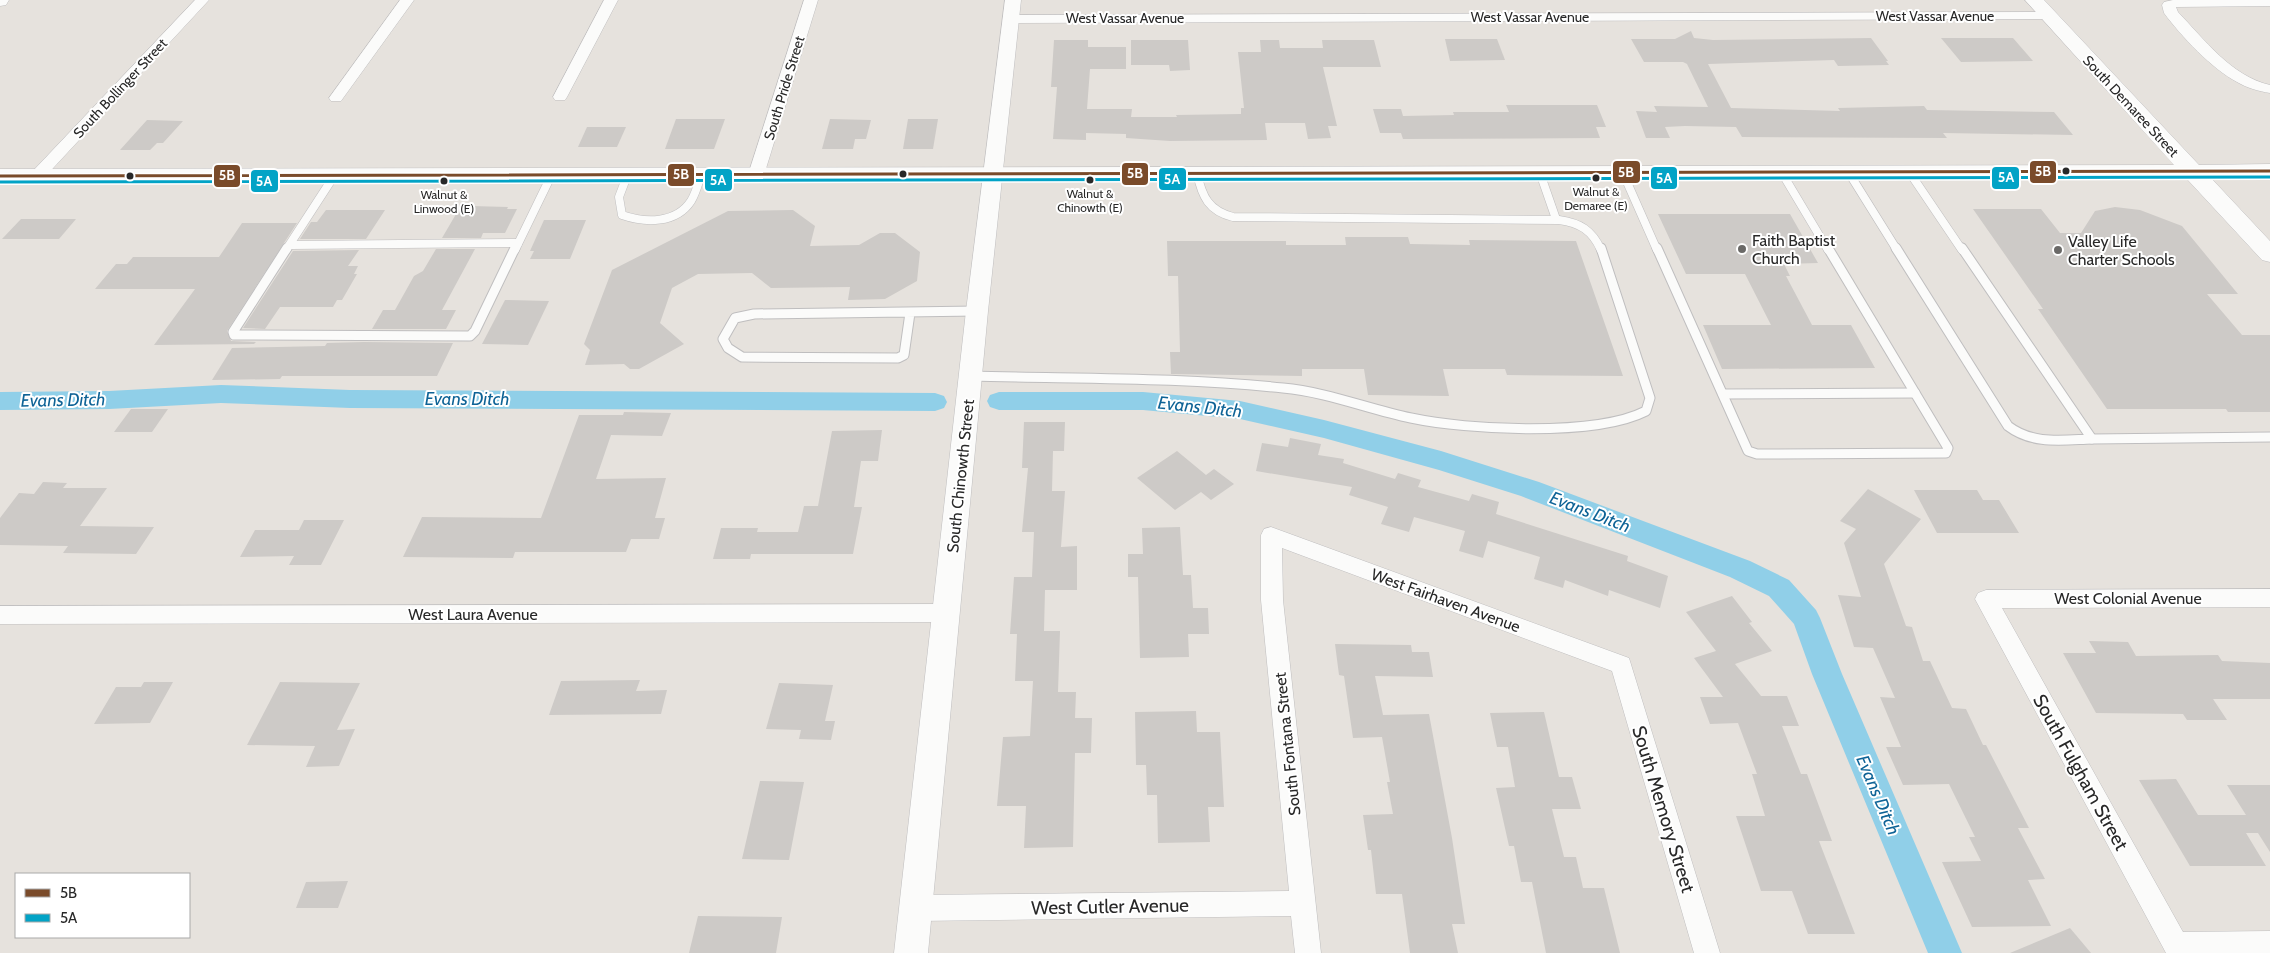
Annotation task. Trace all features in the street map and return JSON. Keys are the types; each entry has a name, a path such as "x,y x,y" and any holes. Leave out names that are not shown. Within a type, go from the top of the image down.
{"main road":[{"name":"South Demaree Street","path":"2034,0 2270,255"},
{"path":"0,176 2270,171"}],"street":[{"name":"South Bollinger Street","path":"37,176 202,0"},
{"path":"336,98 407,0"},
{"path":"560,97 611,0"},
{"name":"South Pride Street","path":"756,175 811,0"},
{"name":"South Chinowth Street","path":"911,953 970,376 1013,0"},
{"path":"2268,2 2182,2 2170,6 2171,14 2232,73 2249,84 2270,90"},
{"name":"West Vassar Avenue","path":"1011,19 2048,16"},
{"name":"West Fairhaven Avenue","path":"1271,535 1621,665"},
{"name":"South Fontana Street","path":"1271,535 1272,600 1308,953"},
{"name":"West Colonial Avenue","path":"1986,599 2270,598"},
{"name":"South Fulgham Street","path":"1986,599 2176,945 2270,944"},
{"name":"West Laura Avenue","path":"0,615 946,613"},
{"name":"South Memory Street","path":"1621,665 1707,953"},
{"name":"West Cutler Avenue","path":"916,908 1303,903"}],"lane":[{"path":"970,376 1142,380 1281,388 1332,395 1411,418 1457,425 1579,427 1635,418 1646,411 1650,405 1649,390 1602,249 1596,236 1576,222 1556,219 1245,219 1228,217 1217,214 1207,205 1201,192 1197,173"},
{"path":"1540,173 1556,219"},
{"path":"1623,173 1748,451 1756,454 1946,453 1948,448 1782,173"},
{"path":"1849,173 2008,426 2016,435 2032,439 2270,437"},
{"path":"1910,173 2092,439"},
{"path":"627,176 619,197 622,215 633,220 652,221 675,216 690,203 701,175"},
{"path":"334,176 234,332 234,335 470,336 475,331 551,176"},
{"path":"290,245 518,243"},
{"path":"910,313 904,354 898,358 742,357 728,348 723,339 735,318 754,314 977,311"},
{"path":"1723,394 1914,393"}],"building":[{"path":"1691,31 1694,38 1713,40 1871,38 1888,61 1886,61 1889,65 1838,66 1834,60 1708,64 1731,108 1840,111 1838,108 1924,106 1927,110 2054,112 2073,135 1943,133 1947,138 1742,137 1736,127 1685,126 1665,127 1670,138 1646,138 1636,111 1657,112 1654,106 1708,107 1687,64 1683,62 1644,62 1631,39 1675,39"},
{"path":"1941,38 2013,38 2033,61 1961,62"},
{"path":"1445,39 1497,39 1505,60 1450,61"},
{"path":"1054,40 1088,40 1088,47 1126,47 1126,69 1090,69 1087,109 1132,109 1131,117 1241,114 1241,108 1244,108 1238,52 1261,52 1260,40 1279,40 1280,48 1323,48 1322,40 1374,40 1381,67 1323,67 1337,126 1328,126 1331,138 1308,139 1305,123 1265,123 1267,140 1170,141 1126,138 1126,134 1086,133 1086,140 1053,139 1057,87 1051,87"},
{"path":"1131,40 1188,40 1190,70 1170,71 1169,65 1131,65"},
{"path":"1506,105 1597,105 1606,127 1596,127 1600,138 1403,139 1401,133 1380,133 1373,109 1401,109 1403,116 1454,115 1453,112 1509,112"},
{"path":"676,119 725,119 714,149 665,149"},
{"path":"830,119 871,120 866,139 855,139 853,149 822,149"},
{"path":"908,119 938,119 933,149 903,149"},
{"path":"147,120 183,121 163,143 157,143 150,150 120,150"},
{"path":"587,127 626,127 617,147 578,147"},
{"path":"471,206 517,209 505,233 483,233 481,238 442,238 459,209 470,209"},
{"path":"2115,207 2140,210 2182,226 2238,294 2207,294 2242,335 2270,335 2270,412 2228,412 2226,409 2107,409 2038,309 2043,309 1973,209 2041,209 2060,233 2081,233 2095,211"},
{"path":"326,210 385,210 366,239 300,239 311,222 317,222"},
{"path":"793,210 815,226 810,246 859,245 880,233 895,233 920,252 917,281 885,299 848,300 850,287 771,288 752,273 698,274 672,288 660,323 684,344 639,369 630,369 624,364 585,365 590,350 584,344 612,270 728,211"},
{"path":"1658,214 1790,214 1818,263 1784,264 1790,276 1786,276 1812,325 1851,325 1875,368 1722,369 1703,325 1771,325 1745,274 1686,274"},
{"path":"21,219 76,219 59,239 2,239"},
{"path":"544,220 586,220 570,259 530,259 534,251 530,251"},
{"path":"242,223 297,223 227,331 231,341 256,342 254,344 154,345 195,289 95,289 116,264 127,264 133,257 219,257"},
{"path":"1345,237 1408,237 1410,244 1470,245 1469,240 1576,241 1623,376 1507,375 1505,369 1443,369 1449,396 1368,395 1364,369 1302,369 1302,376 1171,374 1170,352 1180,352 1178,276 1168,276 1167,241 1286,241 1286,245 1346,245"},
{"path":"436,249 475,249 442,310 456,310 446,329 372,329 383,310 395,310 414,276 423,271"},
{"path":"359,250 348,266 358,266 354,274 357,274 342,300 337,300 333,307 280,307 265,329 243,328 293,251"},
{"path":"505,300 549,301 528,345 482,344"},
{"path":"327,343 453,343 437,376 282,376 280,379 212,380 232,348 325,346"},
{"path":"131,409 168,409 152,432 114,432"},
{"path":"624,412 671,413 662,436 611,435 596,479 666,478 655,518 665,518 659,539 631,539 626,552 515,552 513,558 403,557 422,517 541,518 579,415 623,415"},
{"path":"1024,422 1065,422 1064,451 1053,451 1052,491 1065,491 1061,547 1077,546 1077,590 1045,590 1044,631 1060,631 1058,692 1076,692 1075,718 1092,718 1091,753 1075,753 1073,847 1024,848 1026,806 997,806 1003,737 1030,736 1033,681 1015,681 1017,634 1010,634 1014,577 1032,577 1034,532 1022,532 1028,468 1022,468"},
{"path":"882,430 878,461 861,461 854,507 862,507 853,554 751,554 750,559 713,559 721,528 758,528 757,532 798,532 804,506 818,506 832,431"},
{"path":"1290,438 1321,444 1318,455 1344,459 1343,463 1395,479 1398,473 1421,480 1418,487 1469,501 1472,494 1499,502 1496,514 1628,556 1627,561 1668,576 1660,608 1609,590 1608,596 1565,580 1563,588 1534,579 1540,557 1488,541 1483,558 1459,551 1465,531 1414,517 1409,532 1381,524 1388,507 1349,495 1352,487 1256,471 1262,443 1288,447"},
{"path":"1177,451 1206,475 1214,469 1234,484 1211,500 1201,492 1175,510 1137,478"},
{"path":"43,482 67,483 63,488 107,488 80,526 154,527 136,554 63,553 68,546 0,545 0,518 19,493 34,494"},
{"path":"1868,489 1921,519 1884,564 1906,626 1912,627 1923,661 1930,661 1952,708 1966,709 1983,745 1986,745 2029,828 2018,828 2045,879 2028,880 2051,926 1972,927 1942,862 1981,861 1969,837 1975,837 1949,784 1903,785 1886,747 1901,747 1880,697 1895,698 1873,648 1854,647 1838,595 1861,597 1844,543 1856,529 1840,521"},
{"path":"1914,490 1977,490 1983,500 1999,500 2019,533 1937,533"},
{"path":"304,520 344,520 321,565 289,565 294,556 240,557 255,530 299,530"},
{"path":"1180,527 1183,575 1191,575 1193,608 1208,608 1209,634 1188,634 1189,657 1140,658 1138,577 1128,577 1128,554 1143,554 1142,528"},
{"path":"1732,596 1752,622 1749,623 1772,651 1735,664 1761,696 1787,696 1799,726 1782,726 1801,774 1807,774 1832,841 1819,841 1855,934 1808,934 1792,891 1761,891 1736,816 1765,816 1752,774 1757,774 1738,723 1710,724 1700,697 1723,697 1694,658 1716,651 1686,612"},
{"path":"2089,641 2128,642 2136,656 2218,655 2222,661 2270,663 2270,699 2213,699 2227,720 2187,720 2183,714 2096,713 2063,653 2096,653"},
{"path":"1335,644 1411,645 1412,652 1429,652 1433,677 1375,676 1383,715 1429,714 1452,838 1465,924 1452,924 1458,953 1410,953 1402,894 1376,894 1371,850 1368,850 1363,815 1393,814 1387,782 1390,782 1382,737 1353,738 1344,676 1339,675"},
{"path":"640,680 636,691 667,690 661,714 549,715 561,681"},
{"path":"144,682 173,682 150,723 94,724 116,687 141,687"},
{"path":"280,682 360,683 337,730 355,729 339,766 306,767 315,746 247,745"},
{"path":"779,683 833,685 825,721 835,721 831,740 799,739 801,730 766,729"},
{"path":"1196,711 1197,732 1220,732 1224,807 1208,807 1210,842 1158,843 1157,795 1147,795 1146,765 1136,765 1135,712"},
{"path":"1544,712 1559,777 1572,777 1581,809 1552,809 1564,857 1576,857 1583,888 1604,888 1620,953 1546,953 1532,882 1521,882 1514,846 1509,846 1496,788 1515,787 1508,747 1497,747 1490,713"},
{"path":"2176,779 2198,815 2246,815 2227,785 2270,785 2270,852 2258,833 2246,833 2266,866 2190,866 2139,780"},
{"path":"760,781 804,782 789,860 742,859"},
{"path":"348,881 338,908 296,908 306,882"},
{"path":"698,916 782,917 776,953 689,953"},
{"path":"2070,928 2091,953 2010,953"}],"waterway":[{"name":"Evans Ditch","path":"0,401 109,400 221,394 350,399 935,402"},
{"name":"Evans Ditch","path":"999,401 1143,401 1240,410 1324,429 1441,461 1530,489 1740,569 1779,588 1806,618 1827,674 1945,953"}],"transit line":[{"name":"5B","path":"0,176 2270,171"},
{"name":"5A","path":"0,182 2270,177"}],"place":[{"name":"Walnut & Demaree (E)","path":"1596,178"},
{"name":"Walnut & Chinowth (E)","path":"1090,180"},
{"name":"Walnut & Linwood (E)","path":"444,181"},
{"name":"Faith Baptist Church","path":"1742,249"},
{"name":"Valley Life Charter Schools","path":"2058,250"}]}
